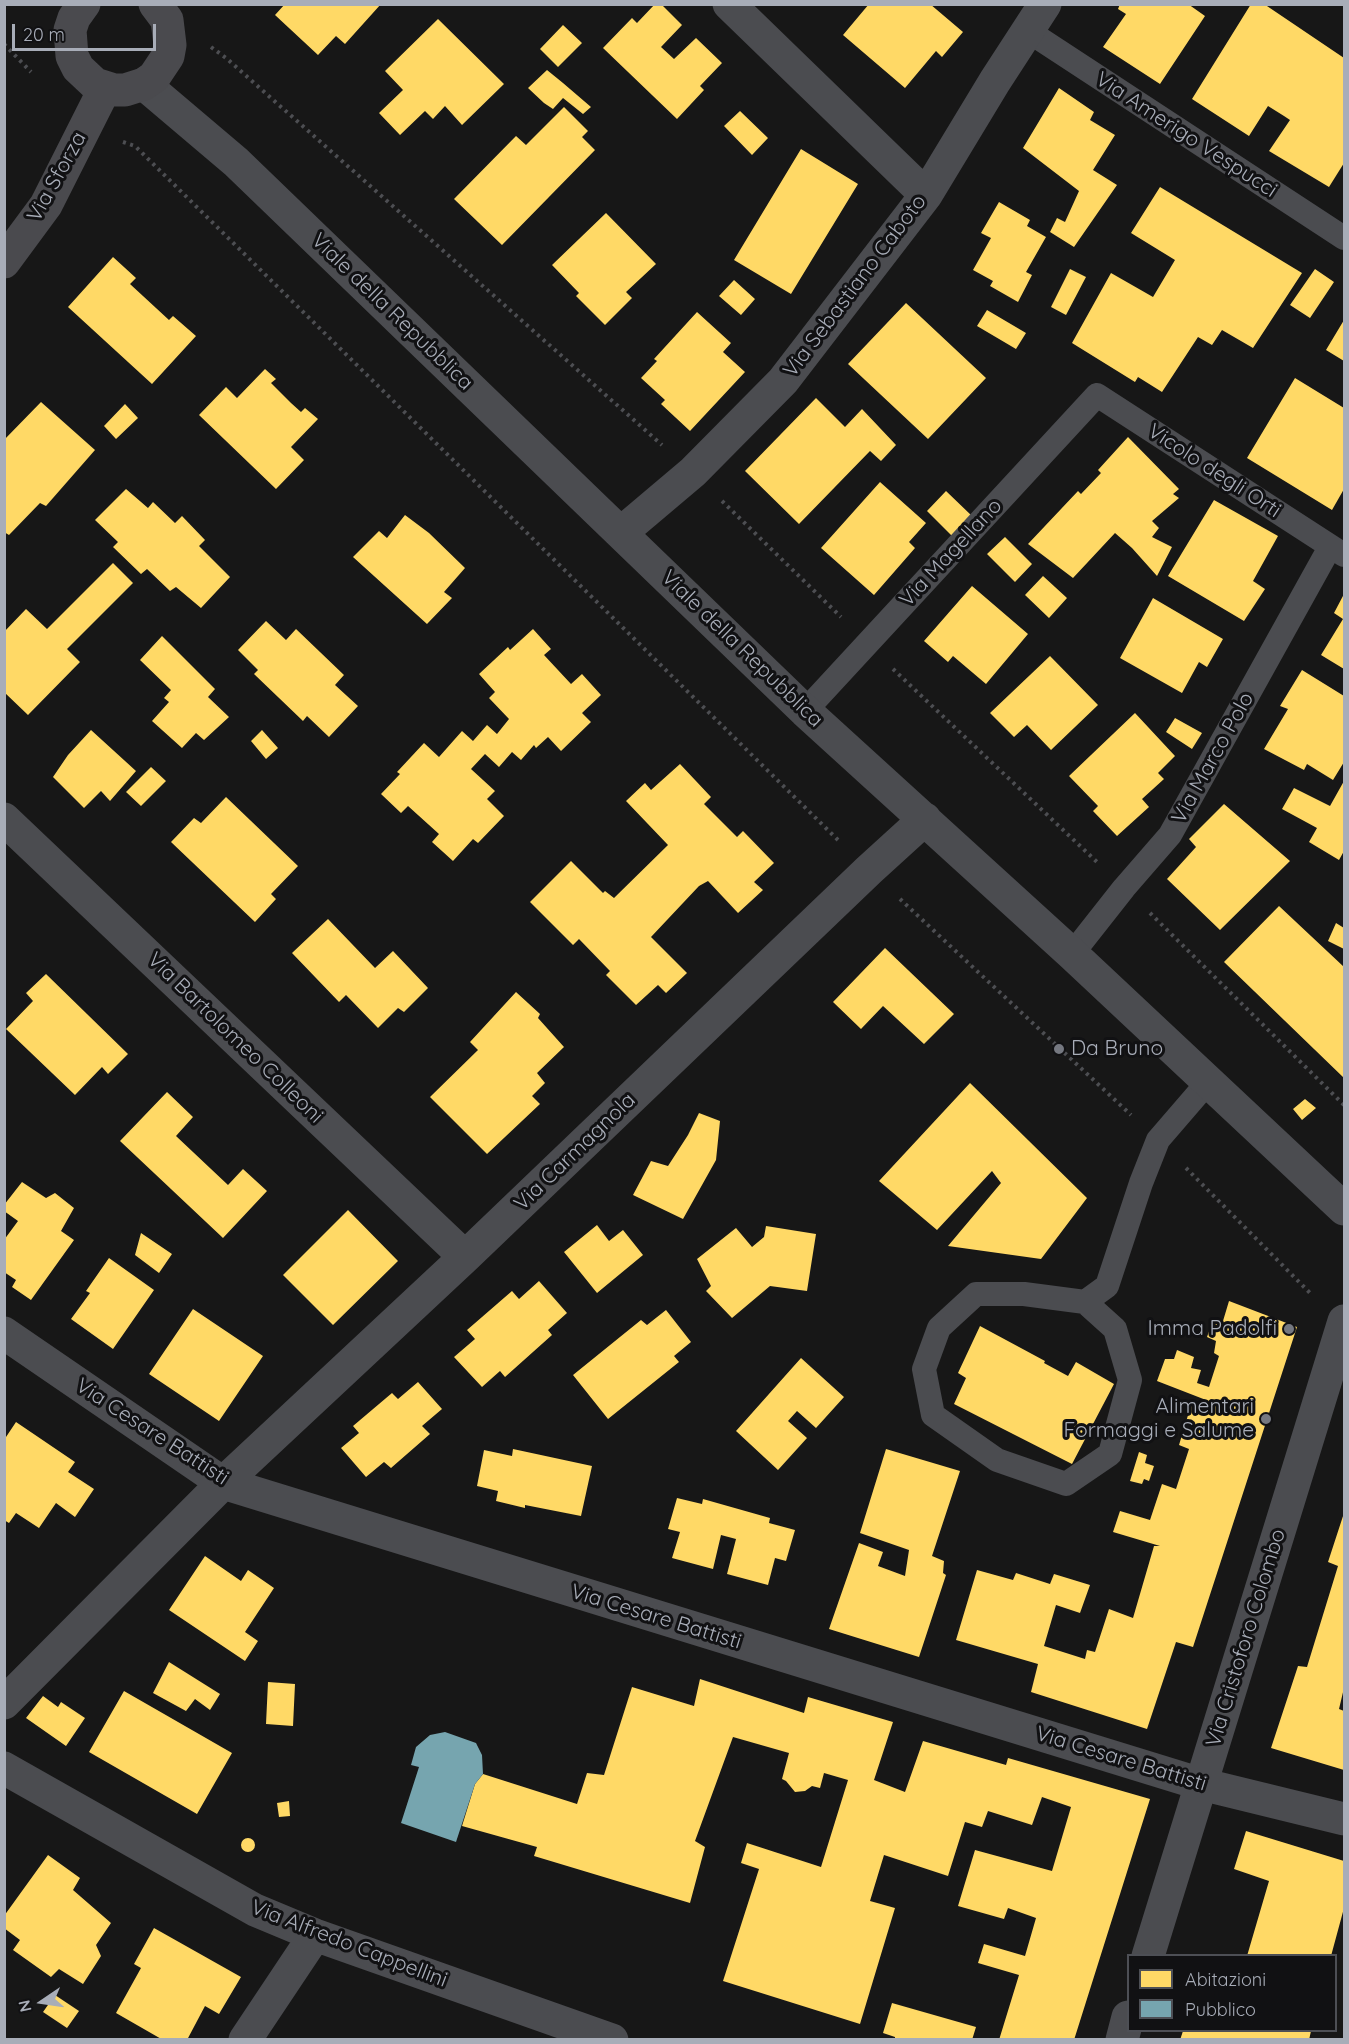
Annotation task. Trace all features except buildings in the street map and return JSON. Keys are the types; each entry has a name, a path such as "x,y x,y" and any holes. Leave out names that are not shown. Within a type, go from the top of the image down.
{"street":[{"path":"729,4 926,195"},
{"path":"81,5 70,30 72,56 78,68 95,84 105,88 125,90 144,84 154,77 168,56 170,32 160,6"},
{"name":"Via Sebastiano Caboto","path":"622,532 693,472 783,381 926,195 1036,18"},
{"name":"Viale della Repubblica","path":"144,84 236,162 805,711 1072,954 1344,1209"},
{"name":"Via Sforza","path":"4,262 46,205 105,88"},
{"name":"Via Bartolomeo Colleoni","path":"4,819 465,1257"},
{"name":"Via Carmagnola","path":"223,1483 465,1257 925,819"},
{"name":"Via Cristoforo Colombo","path":"1149,1954 1344,1321"},
{"name":"Via Cesare Battisti","path":"4,1333 223,1483 1201,1785 1344,1819"},
{"path":"4,1703 223,1483"},
{"name":"Via Alfredo Cappellini","path":"4,1768 255,1910 315,1935 612,2040"},
{"path":"245,2040 315,1935"},
{"path":"1122,2040 1127,2021"}],"lane":[{"name":"Via Amerigo Vespucci","path":"1036,18 1344,238"},
{"name":"Vicolo degli Orti","path":"1097,395 1337,551"},
{"name":"Via Magellano","path":"805,711 1097,395"},
{"name":"Via Marco Polo","path":"1072,954 1124,888 1170,835 1337,551"},
{"path":"1084,1302 1115,1329 1130,1380 1110,1454 1066,1484 997,1460 933,1415 924,1370 939,1328 976,1294 1024,1294 1084,1302 1107,1286 1141,1183 1158,1140 1209,1082"}],"path":[{"path":"4,44 37,78"},
{"path":"226,58 666,449"},
{"path":"118,146 123,142 135,146 842,844"},
{"path":"721,499 846,622"},
{"path":"889,664 1104,868"},
{"path":"901,900 1158,1140 1314,1296"},
{"path":"1149,912 1344,1105"}],"place":[{"name":"Da Bruno","path":"1059,1049"},
{"name":"Imma Padolfi","path":"1289,1329"},
{"name":"Alimentari Formaggi e Salume","path":"1266,1419"}]}
